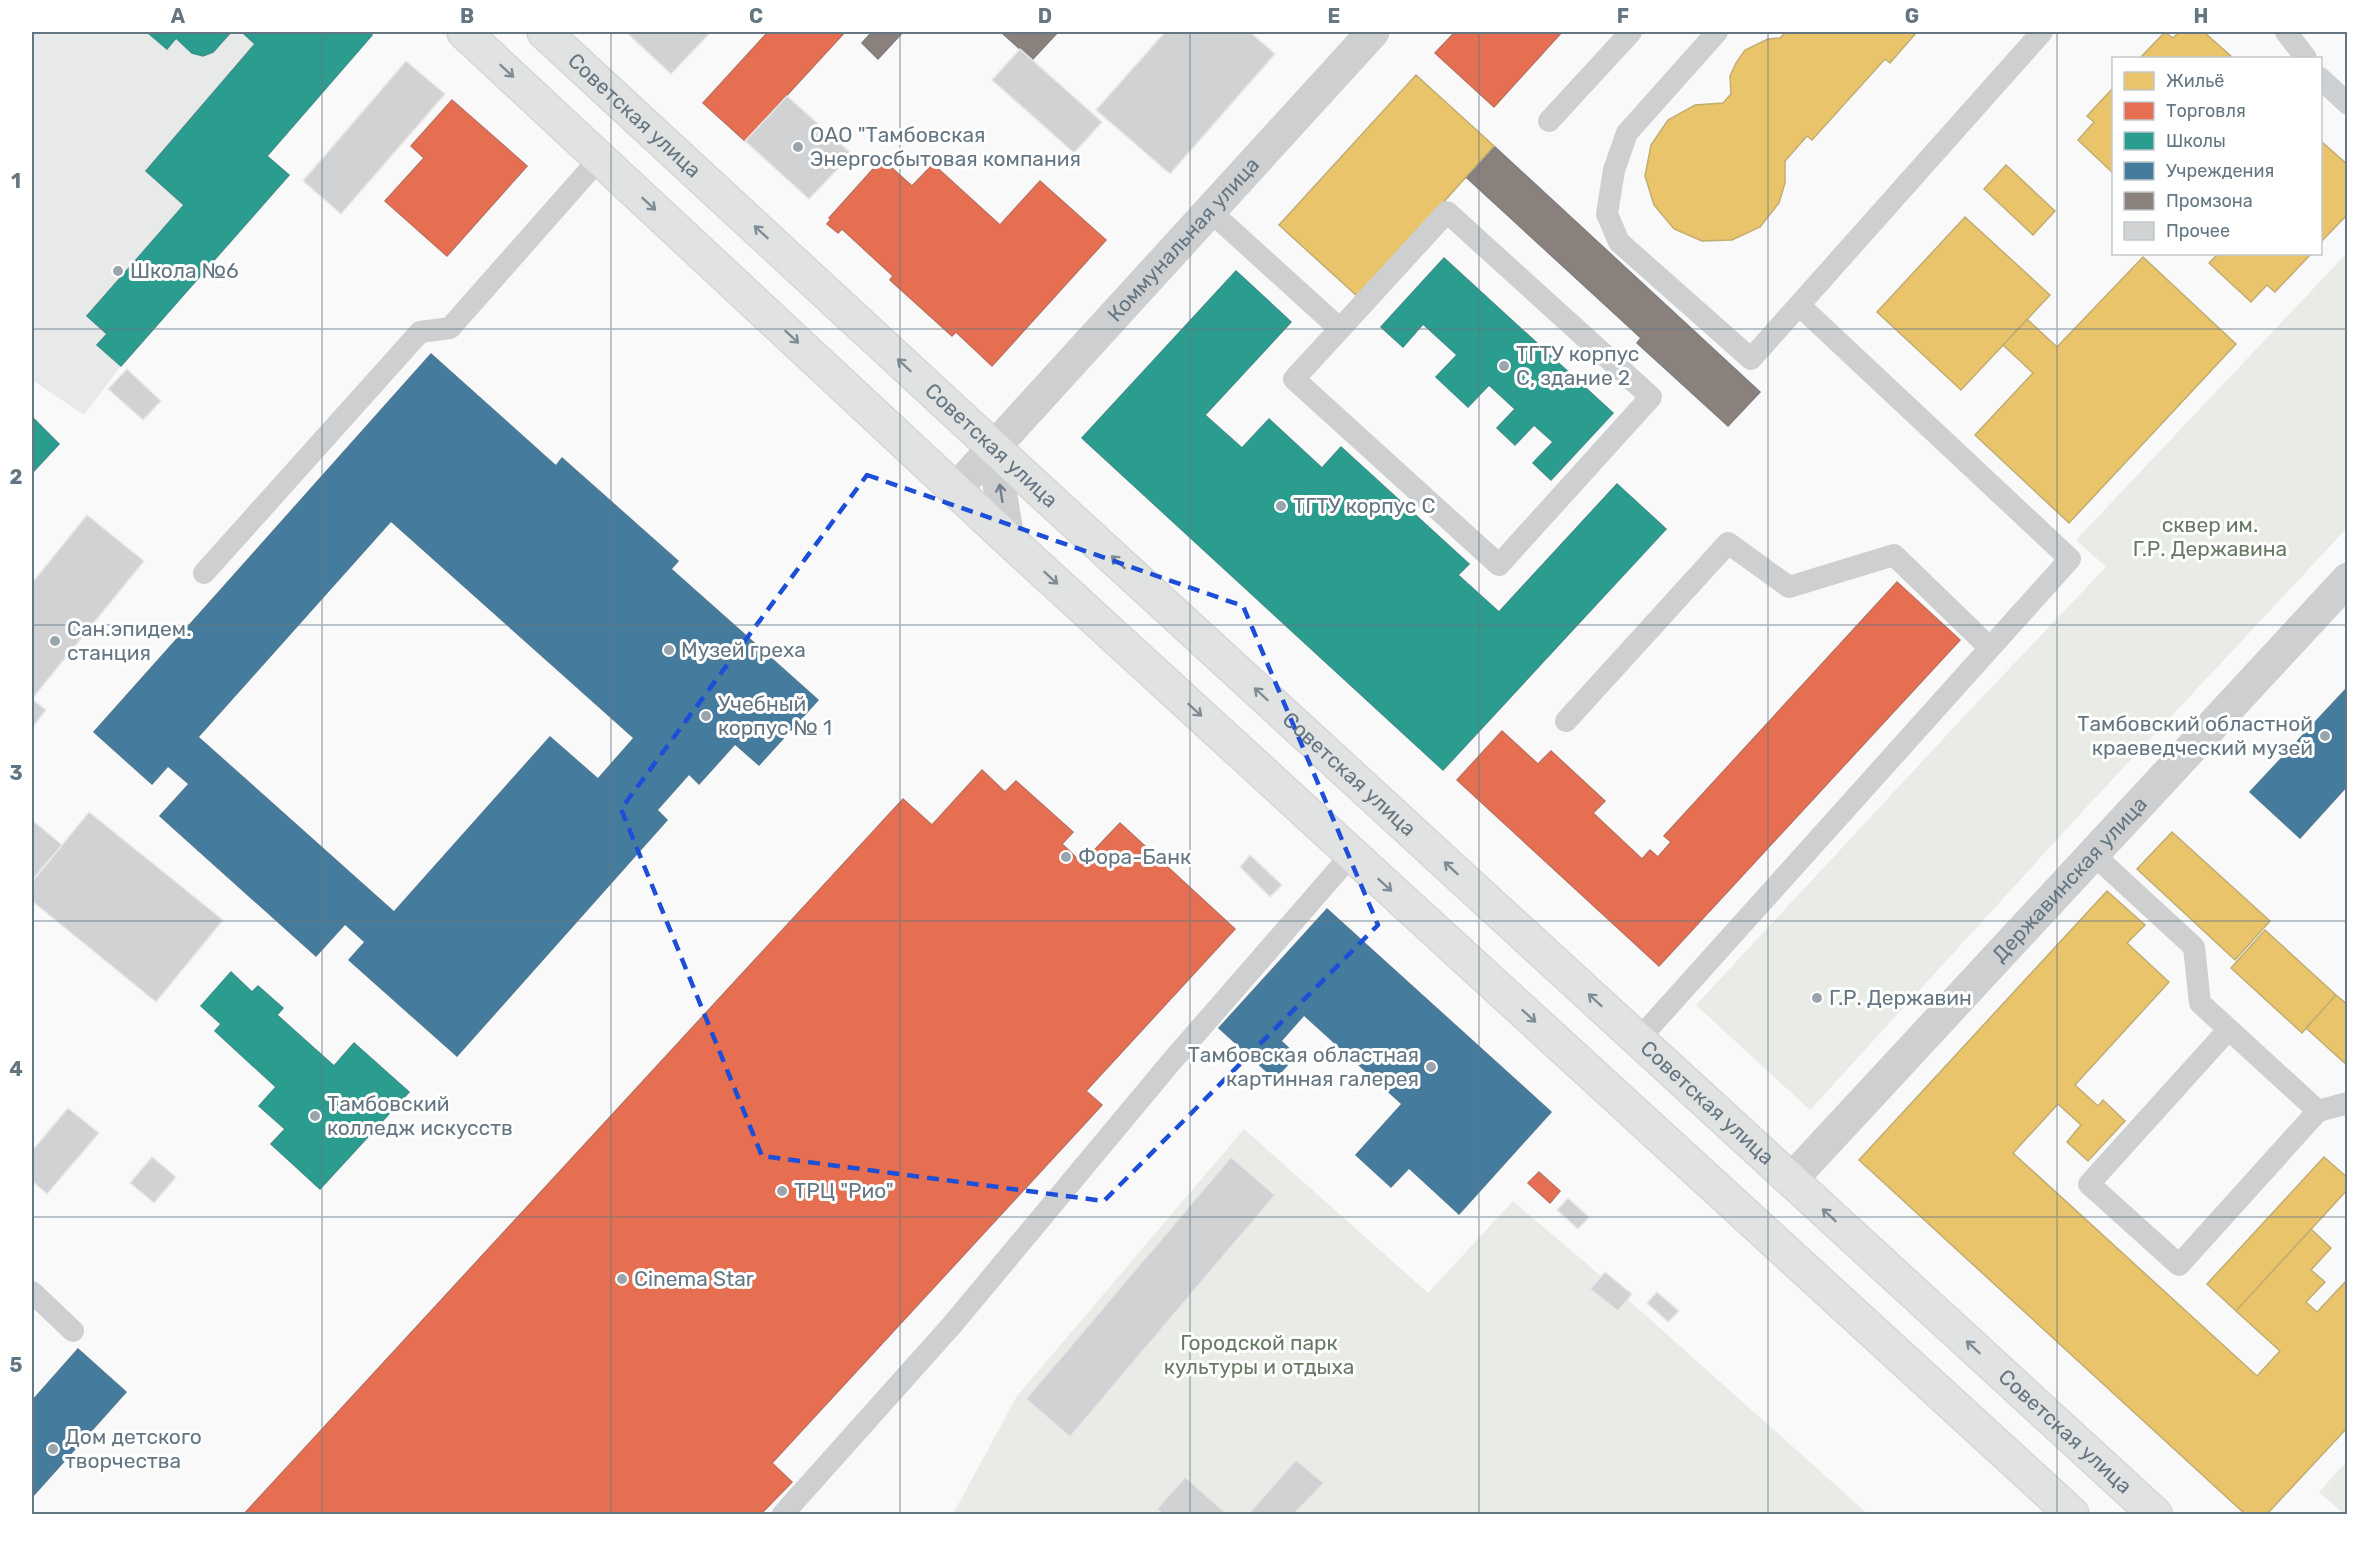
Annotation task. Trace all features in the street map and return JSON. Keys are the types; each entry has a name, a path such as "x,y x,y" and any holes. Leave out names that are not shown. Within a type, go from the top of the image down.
{"main road":[{"path":"464,32 1008,539 2072,1515"},
{"name":"Советская улица","path":"544,32 2155,1515"}],"street":[{"name":"Коммунальная улица","path":"955,490 1373,32"},
{"path":"993,447 1008,539"},
{"name":"Державинская улица","path":"1791,1180 2348,579"}],"lane":[{"path":"1550,121 1631,32"},
{"path":"1717,32 1627,133 1614,170 1607,214 1619,242 1751,359 2042,32"},
{"path":"2286,32 2305,57"},
{"path":"2322,80 2348,104"},
{"path":"204,573 420,332 450,328 600,158"},
{"path":"1210,211 1340,329"},
{"path":"1447,212 1651,397 1499,565 1294,379 1340,329 1447,212"},
{"path":"1638,1040 2070,559 1799,305"},
{"path":"1566,721 1728,543 1789,587 1894,555 1990,648"},
{"path":"783,1515 951,1325 1171,1062 1352,854"},
{"path":"2093,854 2194,947 2200,1003 2318,1111"},
{"path":"2228,1030 2089,1184 2179,1265 2318,1111 2348,1103"},
{"path":"32,1292 73,1331"}],"highlighted area":[{"path":"867,475 1243,606 1378,925 1104,1201 762,1156 621,809"}],"shaded area":[{"name":"Школа №6","path":"32,32 368,32 372,35 267,156 289,175 121,366 84,415 32,380"}],"green space":[{"name":"сквер им. Г.Р. Державина","path":"2347,253 2347,528 2083,811 1810,1110 1696,1005 2106,567 2076,540"},
{"name":"Городской парк культуры и отдыха","path":"1244,1129 1428,1293 1513,1201 1615,1288 1868,1514 953,1514 1017,1396"},
{"path":"2347,1461 2347,1514 2344,1514 2319,1492"}],"building: Жильё":[{"path":"1786,32 1916,33 1890,63 1885,59 1812,140 1807,136 1785,161 1785,183 1779,203 1760,227 1732,240 1702,241 1674,229 1654,205 1645,176 1651,145 1668,120 1695,105 1723,103 1731,94 1730,76 1745,50 1768,39 1780,38"},
{"path":"2165,32 2173,38 2179,32 2204,32 2232,57 2141,57"},
{"path":"1416,75 1494,146 1358,297 1279,225"},
{"path":"2112,89 2112,172 2078,140 2094,122 2087,116"},
{"path":"2322,142 2348,165 2348,214 2322,241"},
{"path":"2006,165 2055,211 2033,235 1984,189"},
{"path":"1965,217 2050,295 1961,390 1877,312"},
{"path":"2217,255 2310,255 2275,292 2267,285 2251,302 2209,263"},
{"path":"2143,257 2236,344 2069,523 1975,435 2033,373 2003,345 2027,319 2057,347"},
{"path":"2172,832 2270,921 2235,960 2137,869"},
{"path":"2107,891 2145,925 2127,943 2169,982 2075,1085 2098,1106 2103,1100 2125,1121 2088,1161 2067,1142 2081,1125 2058,1104 2013,1153 2257,1376 2280,1351 2236,1311 2311,1229 2331,1248 2311,1270 2325,1282 2306,1302 2317,1312 2348,1279 2348,1427 2267,1514 2245,1514 1859,1160"},
{"path":"2265,930 2336,995 2302,1033 2231,968"},
{"path":"2336,995 2348,1005 2348,1066 2306,1028"},
{"path":"2324,1157 2348,1178 2348,1189 2236,1311 2207,1284"}],"building: Торговля":[{"path":"768,32 845,32 745,141 703,103"},
{"path":"1455,32 1562,32 1494,107 1435,53"},
{"path":"452,100 527,166 447,256 385,201 424,158 411,146"},
{"path":"882,159 912,186 933,164 1000,225 1040,181 1106,240 992,366 956,332 952,336 890,280 893,276 842,229 838,233 827,224 831,219 829,218"},
{"path":"1897,582 1960,640 1659,966 1457,780 1502,731 1538,764 1551,751 1605,801 1593,813 1642,859 1650,850 1658,857 1671,842 1664,836"},
{"name":"ТРЦ \"Рио\"","path":"982,770 1005,792 1016,781 1073,832 1062,844 1082,863 1120,823 1235,929 1086,1091 1102,1105 772,1463 792,1482 761,1514 244,1514 903,799 932,825"},
{"path":"1539,1172 1560,1191 1550,1203 1528,1183"}],"building: Школы":[{"path":"147,32 231,32 213,52 203,56 192,53 176,38 167,49"},
{"path":"242,32 368,32 372,35 267,156 289,175 121,366 97,345 107,334 87,316 184,205 146,171 255,44"},
{"name":"ТГТУ корпус С, здание 2","path":"1444,258 1613,413 1551,480 1533,463 1553,442 1534,425 1515,445 1497,428 1515,409 1489,385 1468,407 1436,377 1457,355 1423,324 1403,347 1381,327"},
{"name":"ТГТУ корпус С","path":"1236,271 1291,322 1205,415 1242,448 1269,419 1322,468 1341,447 1469,564 1458,575 1499,612 1617,484 1666,529 1443,770 1082,438"},
{"path":"32,417 59,444 32,473"},
{"path":"231,972 252,992 258,986 283,1008 277,1015 334,1066 354,1043 409,1092 320,1189 271,1144 285,1129 259,1106 276,1087 215,1031 221,1024 201,1006"}],"building: Учреждения":[{"name":"Учебный корпус № 1","path":"431,354 556,466 562,458 678,561 671,569 818,700 759,765 735,744 699,784 689,774 657,810 667,820 457,1056 349,960 365,942 345,924 316,956 160,816 189,784 168,766 152,784 94,732","holes":["391,521 634,738 598,779 550,737 394,912 198,737"]},
{"name":"Тамбовский областной краеведческий музей","path":"2348,687 2348,785 2300,838 2250,792"},
{"name":"Тамбовская областная картинная галерея","path":"1327,909 1551,1112 1459,1214 1409,1168 1391,1187 1356,1155 1402,1104 1304,1015 1281,1041 1296,1055 1275,1079 1219,1028"},
{"name":"Дом детского творчества","path":"78,1349 126,1392 32,1497 32,1401"}],"building: Промзона":[{"path":"872,32 903,32 878,59 862,43"},
{"path":"1001,32 1058,32 1032,60"},
{"path":"1495,147 1760,392 1728,426 1637,343 1641,338 1467,178"}],"building: Прочее":[{"path":"626,32 711,32 671,74"},
{"path":"1165,32 1250,32 1275,54 1170,174 1096,110"},
{"path":"1020,49 1102,122 1074,153 992,80"},
{"path":"406,61 445,94 341,214 303,181"},
{"name":"ОАО \"Тамбовская Энергосбытовая компания","path":"787,96 852,154 809,199 745,141"},
{"path":"127,369 161,401 143,420 108,389"},
{"name":"Сан.эпидем. станция","path":"87,515 144,561 32,699 32,583"},
{"path":"32,699 46,710 32,728"},
{"path":"89,812 223,920 156,1002 32,901 32,882"},
{"path":"32,820 62,845 34,878 32,876"},
{"path":"1250,855 1282,885 1270,897 1240,867"},
{"path":"68,1108 99,1133 47,1194 32,1181 32,1151"},
{"path":"152,1157 176,1177 154,1203 130,1183"},
{"path":"1231,1157 1275,1195 1070,1437 1026,1399"},
{"path":"1568,1198 1589,1217 1578,1229 1557,1210"},
{"path":"1605,1272 1632,1294 1618,1311 1590,1289"},
{"path":"1657,1292 1679,1311 1668,1322 1647,1303"},
{"path":"1296,1460 1324,1483 1294,1514 1248,1514"},
{"path":"1185,1477 1227,1514 1163,1514 1157,1509"}],"place":[{"name":"ОАО \"Тамбовская Энергосбытовая компания","path":"798,147"},
{"name":"Школа №6","path":"118,271"},
{"name":"ТГТУ корпус С, здание 2","path":"1504,366"},
{"name":"ТГТУ корпус С","path":"1281,506"},
{"name":"Сан.эпидем. станция","path":"55,641"},
{"name":"Музей греха","path":"669,650"},
{"name":"Учебный корпус № 1","path":"706,716"},
{"name":"Тамбовский областной краеведческий музей","path":"2325,736"},
{"name":"Фора-Банк","path":"1066,857"},
{"name":"Г.Р. Державин","path":"1817,998"},
{"name":"Тамбовская областная картинная галерея","path":"1431,1067"},
{"name":"Тамбовский колледж искусств","path":"315,1116"},
{"name":"ТРЦ \"Рио\"","path":"782,1191"},
{"name":"Cinema Star","path":"622,1279"},
{"name":"Дом детского творчества","path":"53,1449"}]}
